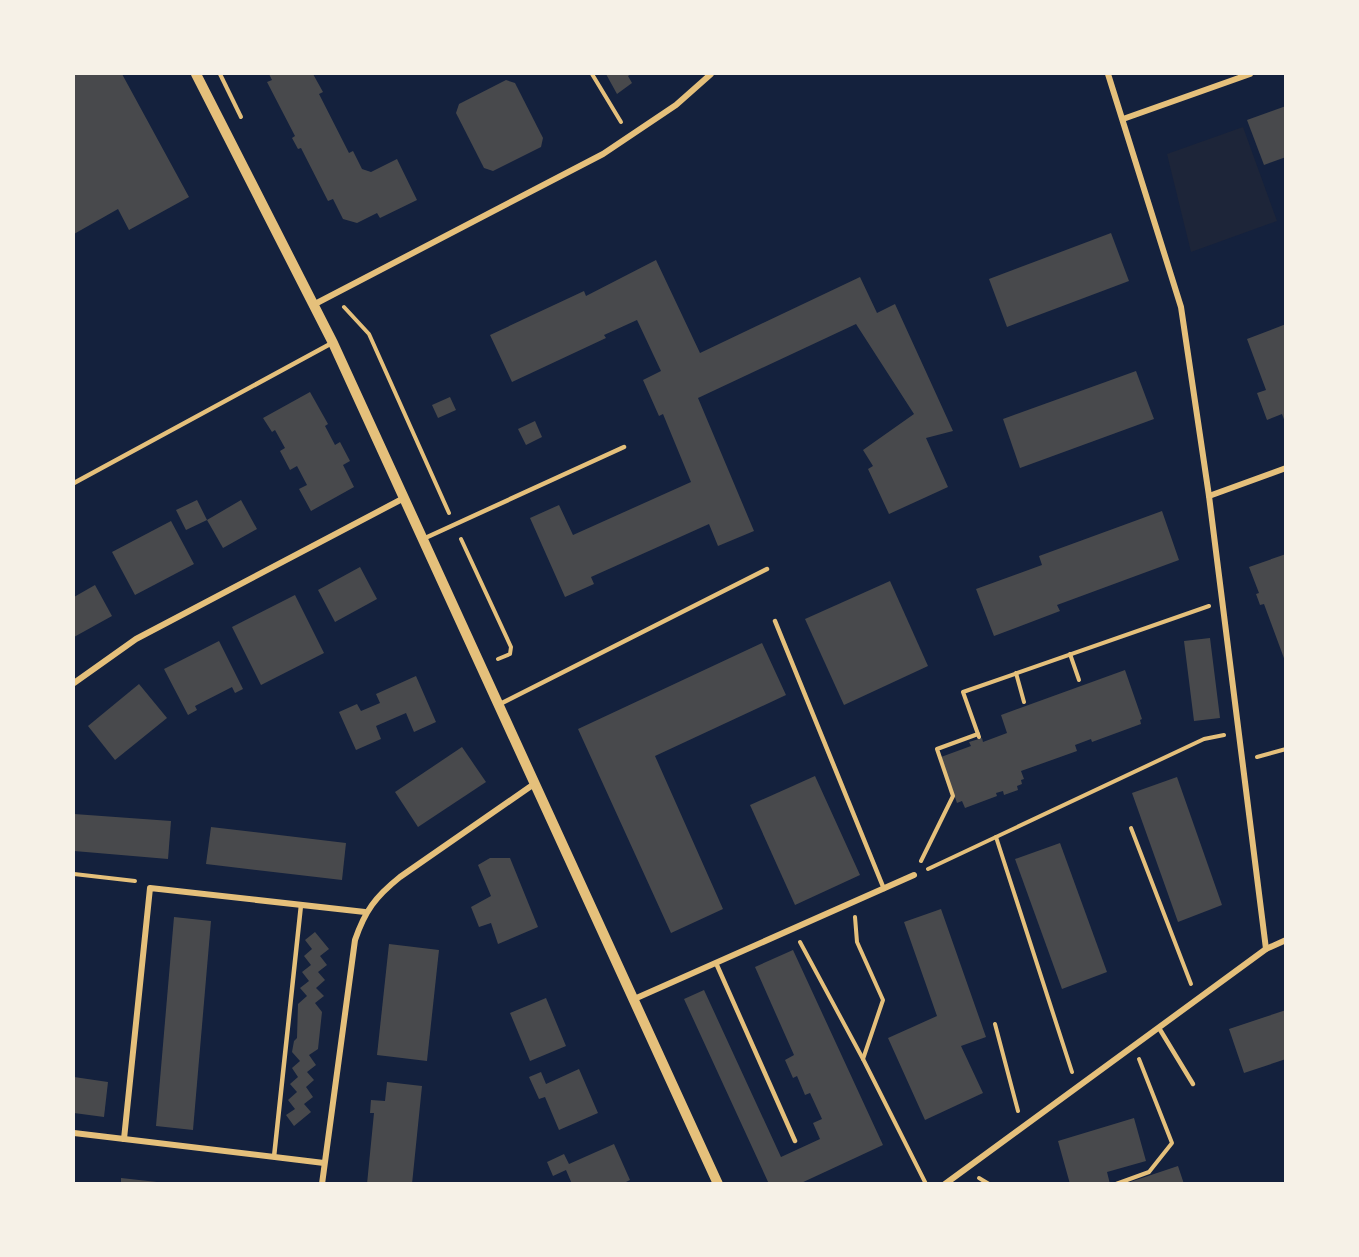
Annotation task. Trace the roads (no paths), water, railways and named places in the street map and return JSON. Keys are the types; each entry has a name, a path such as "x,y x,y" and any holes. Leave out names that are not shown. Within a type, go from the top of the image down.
{"street":[{"path":"196,74 333,342 718,1184"},
{"path":"314,305 603,154 676,105 711,74"},
{"path":"1108,74 1181,307 1209,496 1266,949"},
{"path":"1123,119 1250,74"},
{"path":"1209,496 1286,468"},
{"path":"74,683 136,639 405,497"},
{"path":"322,1184 355,940 365,912 384,890 400,877 534,784"},
{"path":"632,1000 914,875"},
{"path":"124,1139 150,888 365,912"},
{"path":"945,1184 1266,949 1286,940"},
{"path":"74,1133 324,1163"}],"lane":[{"path":"74,483 333,342"},
{"path":"423,539 624,447"},
{"path":"498,705 767,569"},
{"path":"775,621 884,889"},
{"path":"848,799 855,795"},
{"path":"274,1157 301,905"},
{"path":"716,963 795,1141"},
{"path":"1159,1028 1193,1083"}]}
